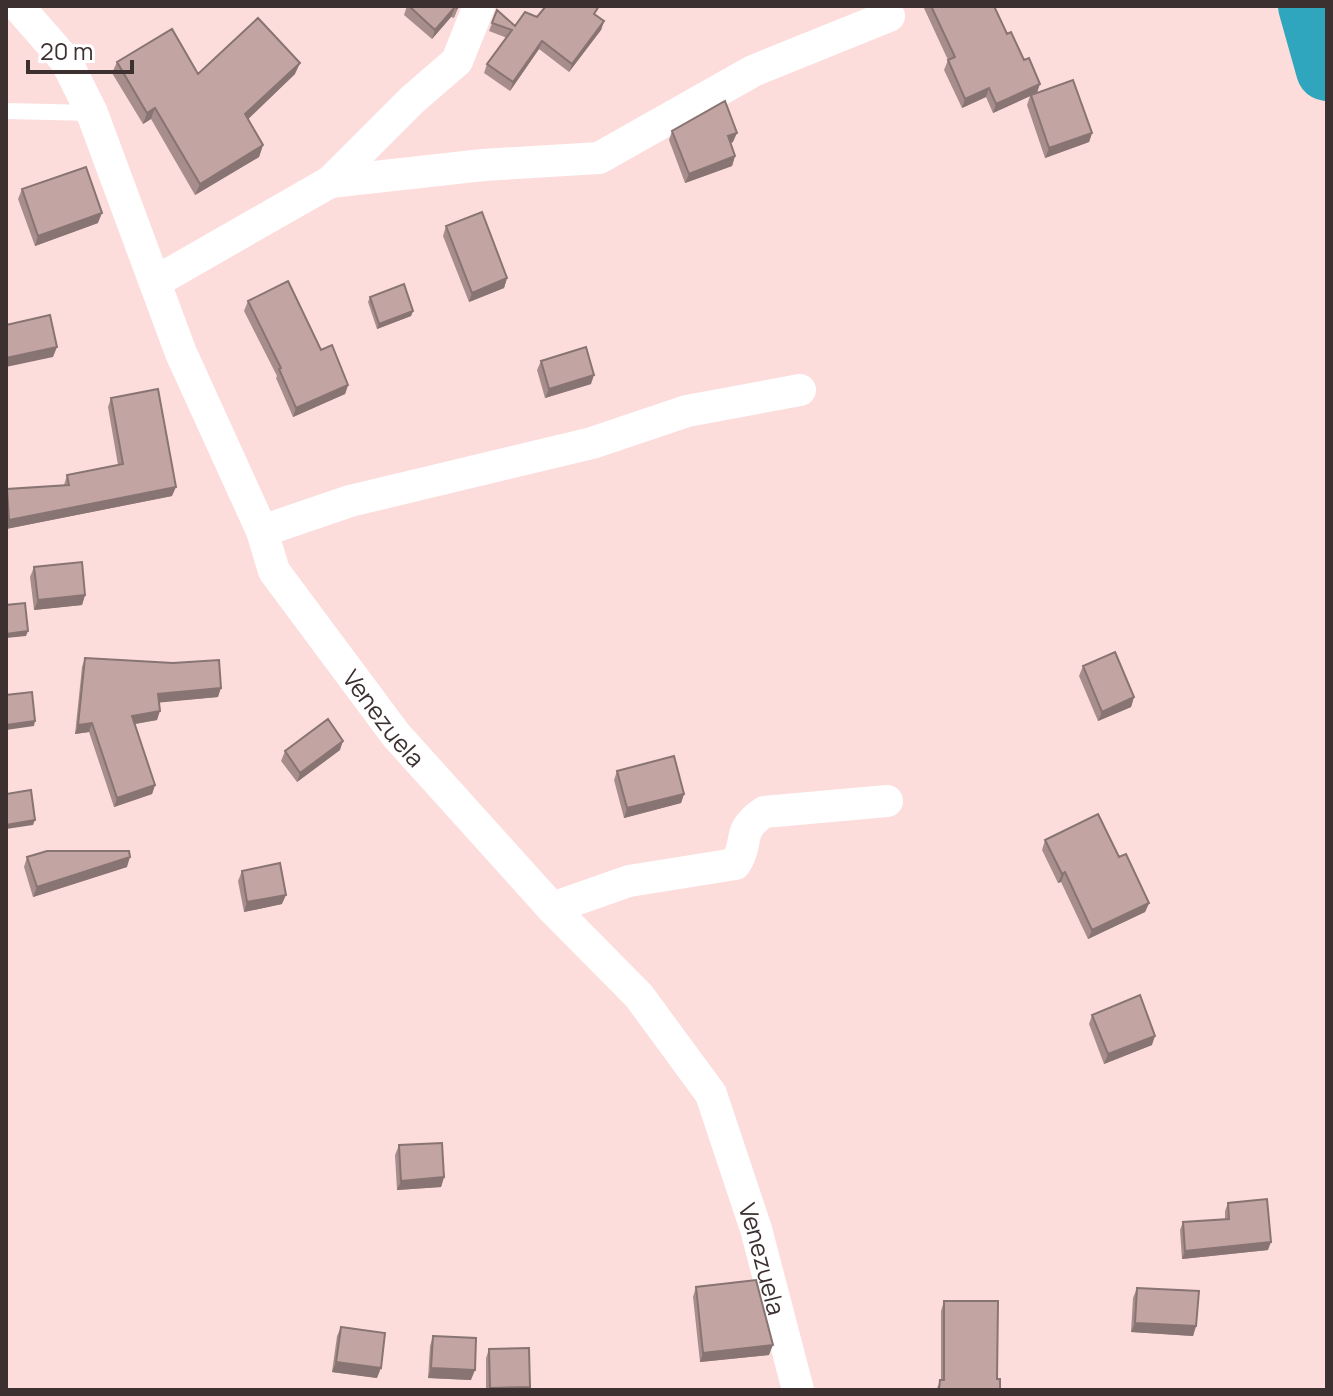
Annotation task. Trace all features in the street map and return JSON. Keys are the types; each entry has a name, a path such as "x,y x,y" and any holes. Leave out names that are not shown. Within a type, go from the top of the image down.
{"street":[{"name":"Venezuela","path":"18,6 66,61 92,113 181,353 262,531 274,571 396,735 552,908 639,996 711,1094 756,1229 798,1390"},
{"path":"155,282 330,182 412,100 457,61 479,6"},
{"path":"330,182 483,165 599,158 753,71 889,16"},
{"path":"262,531 350,501 592,443 687,411 800,390"},
{"path":"552,908 629,881 735,864 742,855 744,834 750,822 764,812 887,801"}],"lane":[{"path":"6,111 92,113"}],"building":[{"path":"409,6 458,6 435,30"},
{"path":"546,6 599,6 594,14 604,21 572,64 542,41 513,82 487,64 512,30 492,23 497,10 515,26 525,12 537,17"},
{"path":"931,6 994,6 1024,60 1029,58 1040,84 996,104 989,88 965,99 948,60 955,57"},
{"path":"258,18 300,63 245,114 263,145 200,184 155,108 147,113 117,62 172,29 198,74"},
{"path":"1073,80 1092,133 1049,148 1031,95"},
{"path":"725,101 737,133 728,136 735,156 689,174 672,131"},
{"path":"86,167 102,213 38,236 22,189"},
{"path":"482,212 507,278 472,293 446,226"},
{"path":"288,281 321,350 332,345 348,385 296,408 281,368 248,301"},
{"path":"404,284 413,311 379,324 370,297"},
{"path":"50,315 57,347 6,358 6,325"},
{"path":"586,347 594,375 549,389 541,361"},
{"path":"158,389 176,487 9,520 7,489 69,485 67,475 123,464 111,398"},
{"path":"82,562 85,595 38,600 34,567"},
{"path":"25,603 28,631 6,634 6,605"},
{"path":"1115,652 1134,697 1102,712 1083,666"},
{"path":"85,658 173,663 219,660 221,688 158,694 160,711 132,716 155,785 117,798 92,723 78,725"},
{"path":"32,692 35,721 6,725 6,695"},
{"path":"328,719 343,741 300,773 285,751"},
{"path":"674,756 684,794 627,808 617,771"},
{"path":"31,790 35,820 6,825 6,794"},
{"path":"1098,814 1119,857 1126,854 1149,903 1092,930 1065,872 1062,874 1045,840"},
{"path":"47,851 129,851 130,857 37,887 27,857"},
{"path":"280,863 286,895 247,902 242,871"},
{"path":"1140,995 1155,1036 1108,1054 1092,1015"},
{"path":"442,1143 444,1177 401,1181 399,1145"},
{"path":"1267,1199 1271,1242 1185,1251 1183,1222 1229,1219 1228,1203"},
{"path":"756,1280 773,1345 703,1353 696,1287"},
{"path":"1137,1288 1199,1291 1196,1326 1135,1323"},
{"path":"944,1301 998,1301 997,1379 1000,1379 1000,1390 939,1390 940,1380 944,1380"},
{"path":"341,1327 385,1333 381,1368 336,1362"},
{"path":"433,1336 476,1338 475,1370 431,1368"},
{"path":"529,1348 530,1387 490,1388 489,1349"}],"waterway":[{"path":"1309,6 1327,70"}]}
